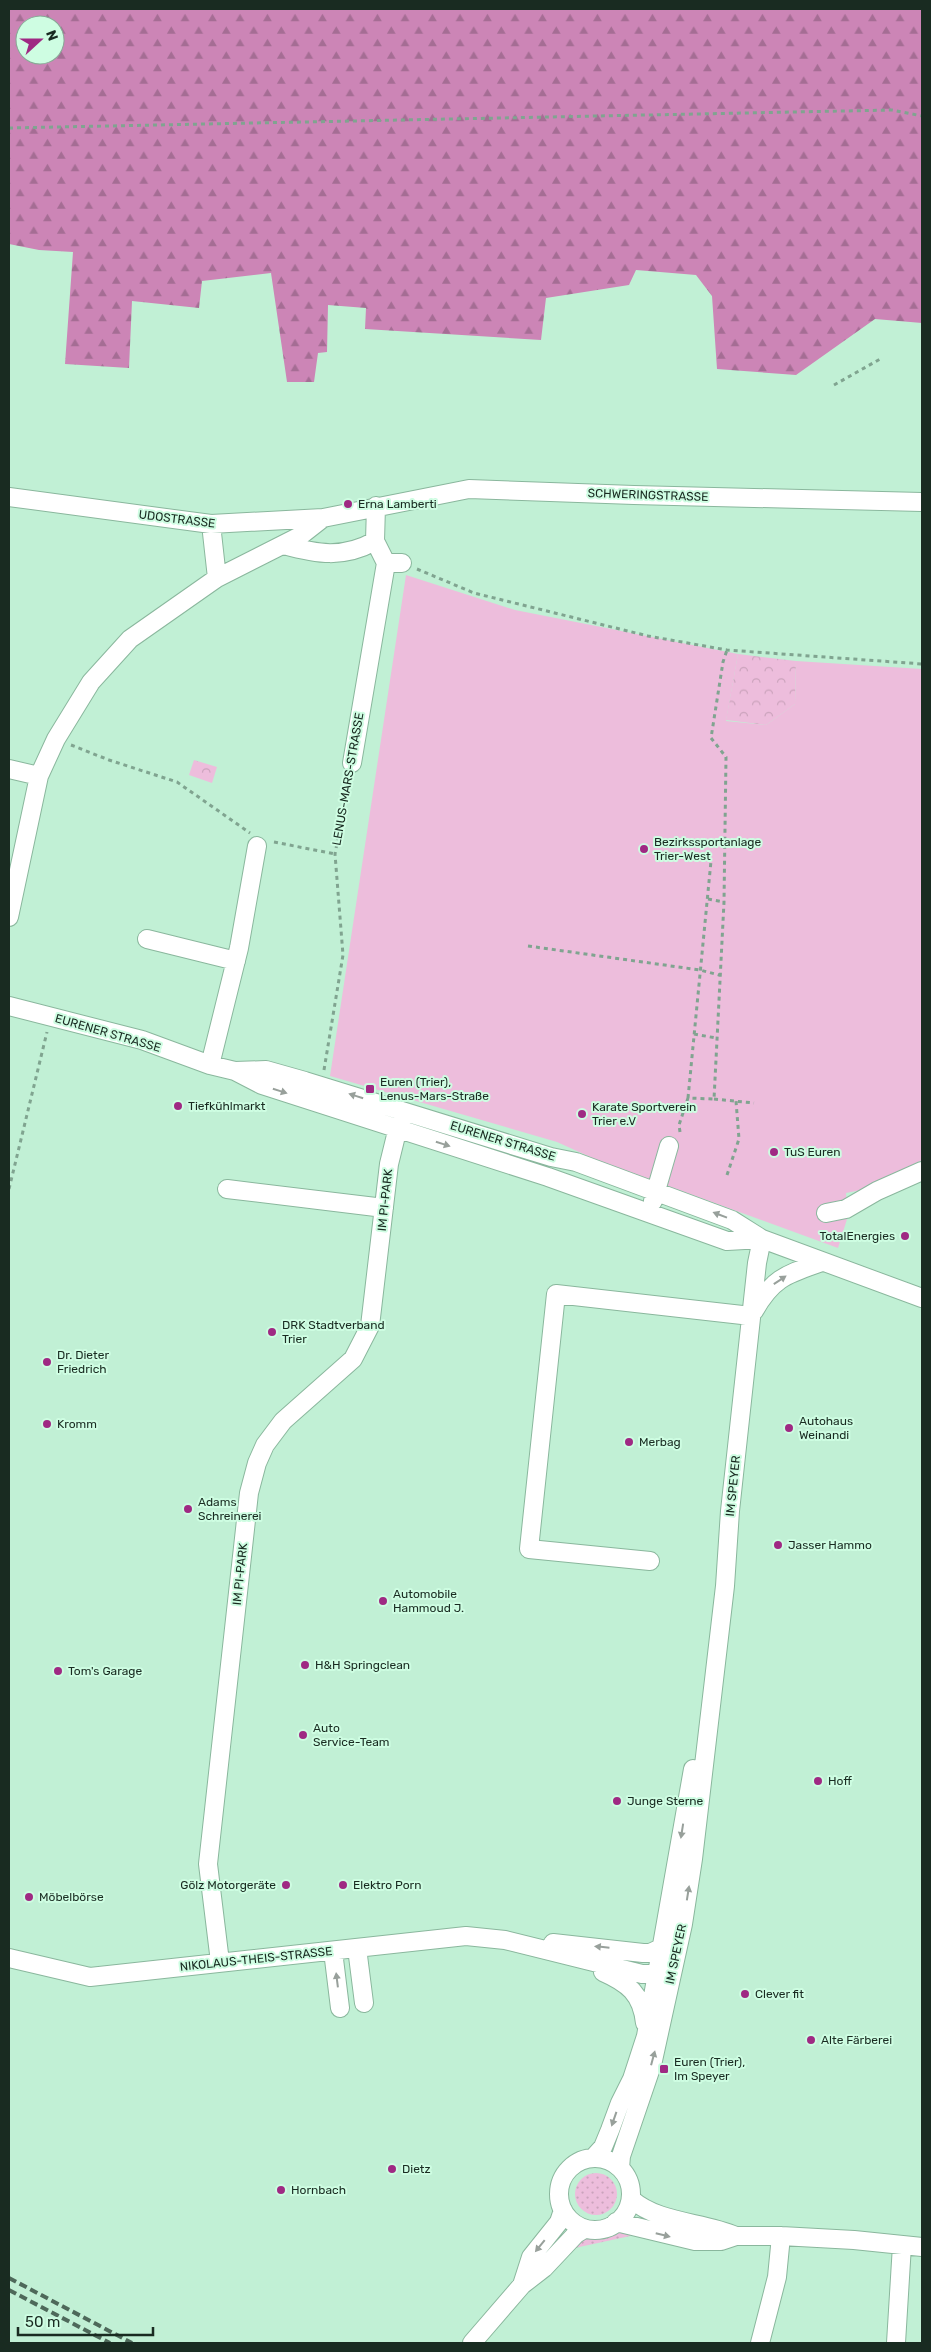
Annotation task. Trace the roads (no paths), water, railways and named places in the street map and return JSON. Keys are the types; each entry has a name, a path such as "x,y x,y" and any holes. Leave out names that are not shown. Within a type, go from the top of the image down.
{"street":[{"name":"SCHWERINGSTRASSE","path":"376,506 469,489 654,496 922,502"},
{"name":"UDOSTRASSE","path":"9,497 212,524 323,518 376,506"},
{"path":"284,545 317,554 359,550 375,541 376,506"},
{"path":"9,917 39,776 56,739 91,682 130,639 177,604 217,578 300,536 323,518"},
{"path":"212,524 217,578"},
{"name":"LENUS-MARS-STRASSE","path":"352,763 394,563 375,541"},
{"path":"9,769 39,776"},
{"path":"210,1064 236,961 261,842"},
{"path":"147,939 236,961"},
{"name":"EURENER STRASSE","path":"9,1006 142,1040 235,1071 262,1085 548,1178 727,1242 762,1239"},
{"name":"EURENER STRASSE","path":"235,1071 266,1070 321,1085 551,1157 576,1162 656,1190 732,1220 762,1239 922,1298"},
{"name":"IM PI-PARK","path":"220,1962 208,1864 249,1493 265,1445 277,1428 346,1366 364,1342 374,1308 389,1164 396,1129 402,1111"},
{"path":"650,1214 656,1190 674,1140"},
{"path":"548,1178 551,1157"},
{"path":"826,1213 846,1208 877,1190 922,1171"},
{"path":"227,1189 384,1208"},
{"name":"IM SPEYER","path":"661,1966 677,1958 693,1859 724,1586 730,1511 762,1239"},
{"path":"650,1560 529,1549 556,1294 752,1316 762,1297 775,1283 788,1274 822,1262"},
{"name":"IM SPEYER","path":"593,2158 603,2147 620,2103 632,2079 646,2036 661,1966 692,1775 699,1746 707,1734"},
{"name":"NIKOLAUS-THEIS-STRASSE","path":"9,1958 90,1977 466,1936 572,1944 661,1966"},
{"name":"NIKOLAUS-THEIS-STRASSE","path":"505,1940 566,1954 590,1963 602,1963 642,1974 661,1966"},
{"path":"357,1948 364,2004"},
{"path":"333,1951 340,2008"},
{"name":"NIKOLAUS-THEIS-STRASSE","path":"590,1963 598,1970 622,1981 633,1990 644,2009 646,2036"},
{"name":"IM SPEYER","path":"620,2168 621,2156 652,2065 661,1966"},
{"path":"632,2199 626,2212 616,2222 601,2229 584,2229 571,2221 564,2210 560,2190 564,2175 574,2165 593,2158 606,2159 620,2168 628,2182 632,2199 640,2206 659,2215 722,2230 736,2236"},
{"path":"522,2285 531,2256 559,2222 564,2210"},
{"path":"616,2222 686,2240 720,2241 736,2236 781,2236 922,2247"},
{"path":"472,2343 522,2285 544,2268 576,2234 584,2229"},
{"path":"760,2343 777,2277 781,2236"},
{"path":"896,2343 902,2245"}],"railway":[{"path":"9,2278 132,2343"},
{"path":"9,2290 110,2343"}],"place":[{"name":"Erna Lamberti","path":"348,504"},
{"name":"Bezirkssportanlage Trier-West","path":"644,849"},
{"name":"Euren (Trier), Lenus-Mars-Straße","path":"370,1089"},
{"name":"Tiefkühlmarkt","path":"178,1106"},
{"name":"Karate Sportverein Trier e.V","path":"582,1114"},
{"name":"TuS Euren","path":"774,1152"},
{"name":"TotalEnergies","path":"905,1236"},
{"name":"DRK Stadtverband Trier","path":"272,1332"},
{"name":"Dr. Dieter Friedrich","path":"47,1362"},
{"name":"Kromm","path":"47,1424"},
{"name":"Autohaus Weinandi","path":"789,1428"},
{"name":"Merbag","path":"629,1442"},
{"name":"Adams Schreinerei","path":"188,1509"},
{"name":"Jasser Hammo","path":"778,1545"},
{"name":"Automobile Hammoud J.","path":"383,1601"},
{"name":"H&H Springclean","path":"305,1665"},
{"name":"Tom's Garage","path":"58,1671"},
{"name":"Auto Service-Team","path":"303,1735"},
{"name":"Hoff","path":"818,1781"},
{"name":"Junge Sterne","path":"617,1801"},
{"name":"Gölz Motorgeräte","path":"286,1885"},
{"name":"Elektro Porn","path":"343,1885"},
{"name":"Möbelbörse","path":"29,1897"},
{"name":"Clever fit","path":"745,1994"},
{"name":"Alte Färberei","path":"811,2040"},
{"name":"Euren (Trier), Im Speyer","path":"664,2069"},
{"name":"Dietz","path":"392,2169"},
{"name":"Hornbach","path":"281,2190"}]}
